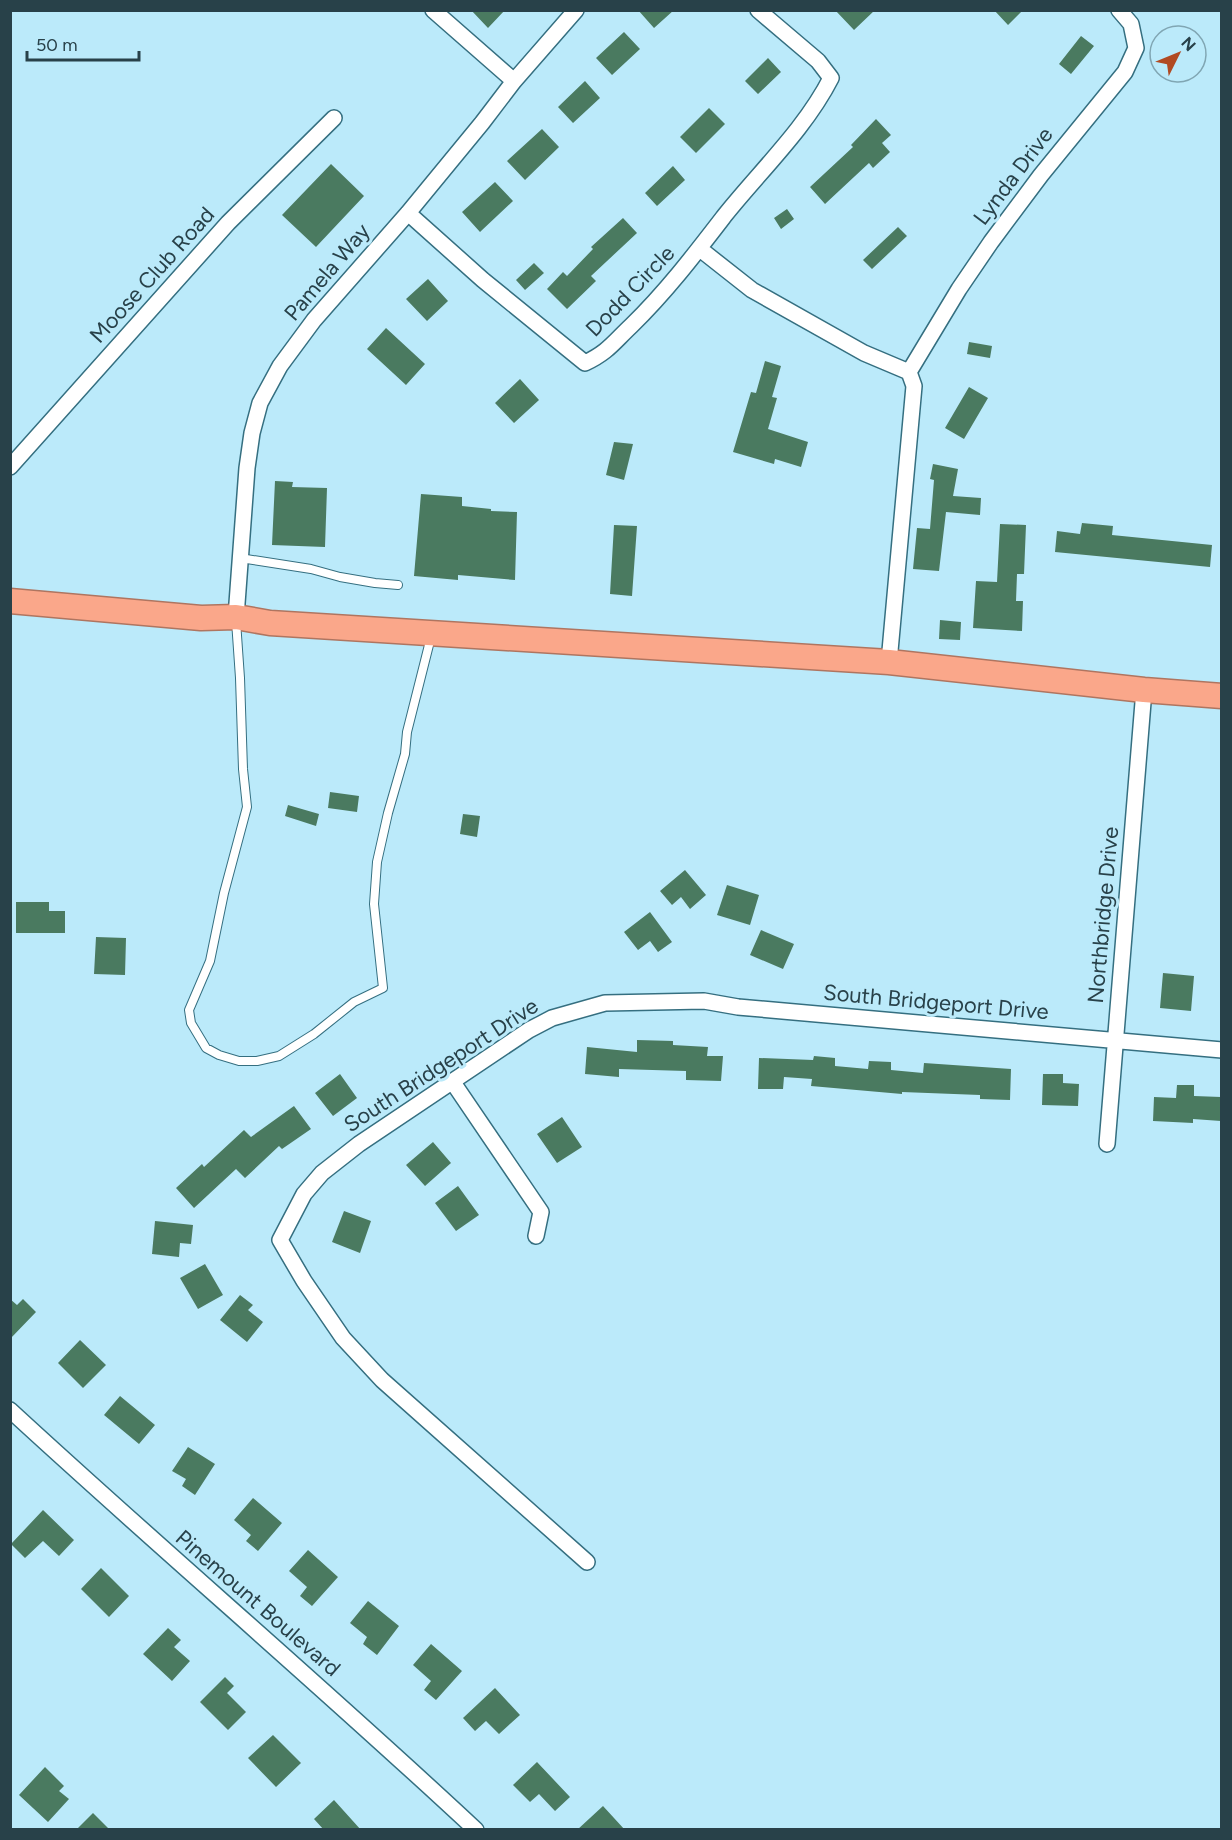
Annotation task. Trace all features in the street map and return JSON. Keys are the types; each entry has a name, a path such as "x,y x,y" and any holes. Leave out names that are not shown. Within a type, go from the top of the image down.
{"highway":[{"path":"10,601 201,618 236,617 270,623 889,663 1221,696"}],"street":[{"path":"433,10 514,81"},
{"name":"Pamela Way","path":"236,617 247,468 252,433 260,403 280,366 315,320 408,213 514,81 576,10"},
{"name":"Dodd Circle","path":"408,213 483,280 585,363 603,354 654,303 700,249 725,215 819,101 831,78 818,61 758,10"},
{"name":"Lynda Drive","path":"909,372 958,288 991,242 1125,72 1137,48 1131,24 1119,10"},
{"name":"Moose Club Road","path":"10,467 228,223 334,118"},
{"path":"700,249 752,290 864,353 909,372 914,386 889,663"},
{"name":"Northbridge Drive","path":"1107,1144 1144,690"},
{"name":"South Bridgeport Drive","path":"587,1562 382,1380 343,1338 304,1281 280,1240 304,1194 321,1173 359,1144 529,1030 552,1018 605,1004 704,1001 738,1007 1221,1050"},
{"path":"452,1081 541,1212 536,1236"},
{"name":"Pinemount Boulevard","path":"10,1410 476,1830"}],"lane":[{"path":"240,558 311,569 375,584 398,585"},
{"path":"236,617 247,807 224,893 210,961 189,1010 194,1029 206,1048 219,1055 239,1060 257,1061 279,1056 314,1034 354,1002 383,988 374,904 377,862 405,754 407,732 432,633"}],"building":[{"path":"471,10 505,10 488,28"},
{"path":"638,10 674,10 654,28"},
{"path":"835,10 875,10 854,30"},
{"path":"994,10 1023,10 1008,25"},
{"path":"624,32 640,49 612,75 596,58"},
{"path":"1081,36 1094,46 1071,74 1059,64"},
{"path":"768,58 781,72 758,94 745,81"},
{"path":"585,81 600,98 573,123 558,107"},
{"path":"709,108 725,124 696,153 680,137"},
{"path":"876,119 891,135 882,143 890,152 873,168 869,163 825,204 810,187 853,147 851,145"},
{"path":"542,129 559,147 525,180 507,161"},
{"path":"331,164 364,196 316,247 282,215"},
{"path":"673,166 685,180 657,206 645,193"},
{"path":"495,182 513,201 480,232 462,212"},
{"path":"787,209 794,219 781,229 774,218"},
{"path":"623,218 637,233 591,276 596,281 567,309 547,289 563,272 567,276 593,249 591,247"},
{"path":"898,227 907,236 872,269 863,260"},
{"path":"534,263 544,273 525,290 516,280"},
{"path":"428,279 448,301 427,321 406,299"},
{"path":"386,328 425,364 406,385 367,349"},
{"path":"969,342 992,346 990,358 967,354"},
{"path":"765,361 781,366 772,397 777,398 768,429 808,442 801,467 775,459 774,464 733,452 751,392 756,393"},
{"path":"520,379 539,400 514,423 495,403"},
{"path":"969,387 988,398 964,439 945,428"},
{"path":"614,442 633,444 624,480 606,475"},
{"path":"933,464 958,469 953,496 981,498 980,515 946,512 939,571 913,569 917,528 930,529 934,480 930,479"},
{"path":"275,481 293,482 292,487 327,488 325,547 272,545"},
{"path":"421,494 462,497 462,506 491,509 491,511 517,512 515,580 458,575 458,580 414,576"},
{"path":"1082,523 1113,526 1112,535 1212,545 1210,567 1055,552 1057,531 1080,534"},
{"path":"1000,524 1026,525 1024,574 1017,574 1016,601 1023,601 1022,631 973,628 976,581 997,582"},
{"path":"614,525 637,526 632,596 610,594"},
{"path":"940,620 961,622 960,640 939,639"},
{"path":"330,792 359,796 357,812 328,808"},
{"path":"288,805 319,814 316,826 285,816"},
{"path":"463,814 480,816 477,837 460,834"},
{"path":"685,870 706,895 690,909 681,897 672,905 660,891"},
{"path":"727,885 759,895 750,925 717,915"},
{"path":"16,902 49,902 49,911 65,911 65,933 16,933"},
{"path":"650,912 672,942 658,952 650,941 638,950 624,932"},
{"path":"761,930 794,944 783,969 750,955"},
{"path":"96,937 126,938 125,975 94,974"},
{"path":"1163,973 1194,976 1191,1011 1160,1008"},
{"path":"637,1040 673,1041 673,1045 708,1047 707,1056 723,1056 721,1081 686,1080 686,1071 619,1069 619,1077 585,1074 587,1047 637,1052"},
{"path":"814,1056 835,1058 835,1066 868,1069 869,1061 891,1062 891,1070 923,1073 924,1063 1011,1069 1010,1100 980,1099 980,1095 902,1092 902,1094 811,1086 812,1079 784,1077 783,1089 758,1089 759,1058 813,1060"},
{"path":"340,1074 357,1098 333,1116 315,1093"},
{"path":"1043,1074 1063,1074 1063,1083 1079,1084 1078,1106 1042,1105"},
{"path":"1177,1085 1194,1085 1194,1096 1221,1097 1221,1121 1193,1119 1193,1123 1153,1121 1154,1097 1176,1098"},
{"path":"294,1106 311,1129 282,1149 279,1146 245,1178 236,1169 194,1208 176,1188 202,1164 204,1167 244,1130 251,1137"},
{"path":"562,1117 582,1147 557,1163 537,1134"},
{"path":"433,1142 451,1163 425,1186 406,1165"},
{"path":"458,1186 479,1215 456,1231 435,1203"},
{"path":"344,1211 371,1221 360,1253 332,1242"},
{"path":"155,1221 193,1225 191,1244 180,1243 179,1257 152,1254"},
{"path":"205,1264 223,1295 198,1309 180,1278"},
{"path":"240,1295 253,1305 248,1310 263,1322 247,1342 220,1320"},
{"path":"10,1299 17,1305 23,1299 36,1312 10,1339"},
{"path":"80,1340 106,1365 83,1388 58,1363"},
{"path":"120,1396 155,1425 139,1444 104,1415"},
{"path":"188,1447 215,1464 195,1495 182,1486 186,1479 172,1471"},
{"path":"253,1498 282,1523 258,1551 246,1541 251,1535 234,1520"},
{"path":"43,1510 74,1540 59,1556 43,1541 25,1558 11,1544"},
{"path":"308,1550 338,1577 312,1606 300,1596 307,1587 289,1571"},
{"path":"101,1568 129,1596 109,1617 81,1589"},
{"path":"368,1601 399,1626 377,1655 363,1644 367,1637 350,1623"},
{"path":"168,1628 181,1640 174,1647 190,1661 172,1681 143,1654"},
{"path":"431,1644 462,1671 436,1700 424,1690 431,1681 413,1665"},
{"path":"225,1677 234,1686 227,1693 246,1712 228,1730 200,1702"},
{"path":"495,1688 520,1715 499,1734 486,1721 475,1731 463,1718"},
{"path":"273,1735 301,1763 276,1787 248,1758"},
{"path":"537,1762 570,1797 555,1811 539,1794 530,1802 513,1785"},
{"path":"45,1767 64,1786 59,1791 69,1799 48,1822 19,1795"},
{"path":"334,1800 361,1830 324,1830 314,1819"},
{"path":"603,1806 625,1830 577,1830"},
{"path":"93,1813 110,1830 76,1830"}]}
